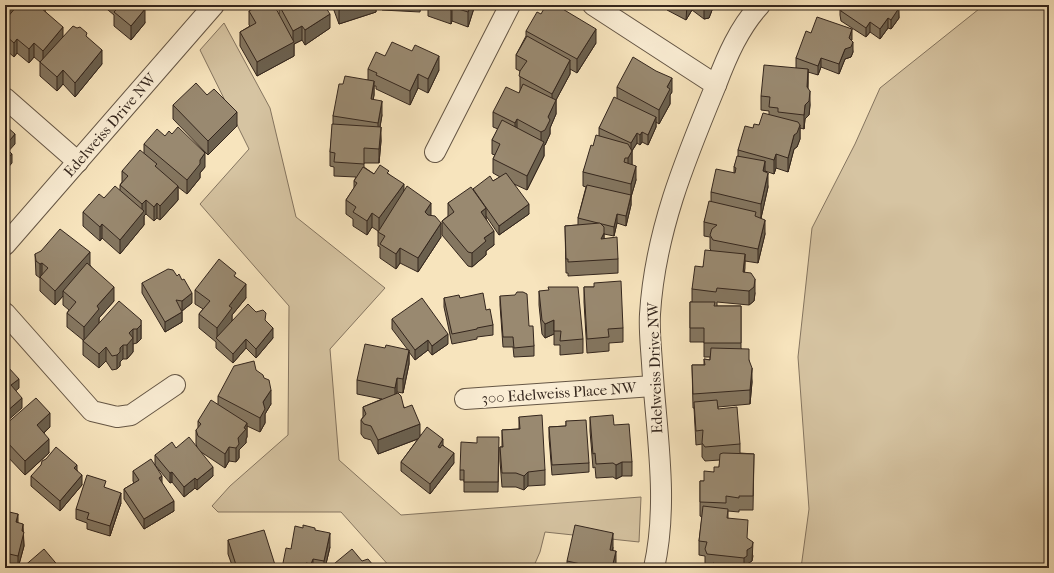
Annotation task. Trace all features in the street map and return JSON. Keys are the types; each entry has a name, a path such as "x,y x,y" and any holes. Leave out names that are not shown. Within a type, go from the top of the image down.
{"street":[{"name":"Edelweiss Drive NW","path":"5,245 214,5"},
{"path":"435,152 510,5"},
{"path":"593,5 716,85"},
{"name":"Edelweiss Drive NW","path":"654,568 661,528 661,484 653,386 650,315 654,276 669,205 683,165 732,46 752,14 760,5"},
{"path":"5,98 78,162"},
{"path":"5,312 92,411 117,417 131,415 175,385"},
{"name":"300 Edelweiss Place NW","path":"465,399 653,386"}],"shaded area":[{"path":"984,5 1049,5 1049,568 801,568 809,509 798,357 812,228 855,144 880,88"},
{"path":"224,23 270,108 296,217 385,288 330,349 339,460 401,515 641,497 639,542 545,532 540,552 533,568 391,568 341,512 218,512 212,506 230,486 288,435 289,306 200,204 249,149 200,50"}],"building":[{"path":"5,5 12,5 5,14"},
{"path":"18,5 44,5 41,8 63,27 43,51 34,43 29,49 17,39 14,43 5,35 5,20"},
{"path":"119,5 141,5 145,9 131,26 114,12 120,6"},
{"path":"260,5 274,5 294,42 257,62 240,32 256,23 249,11"},
{"path":"279,5 324,5 330,14 305,30 302,26 293,31"},
{"path":"337,5 353,5 339,10"},
{"path":"437,5 471,5 468,12 452,7 451,10"},
{"path":"546,5 556,5 596,29 577,59 526,31 537,12 541,14"},
{"path":"840,5 896,5 895,6 899,8 891,20 888,18 880,29 870,22 866,28 841,11"},
{"path":"817,17 852,29 849,38 853,42 851,47 845,49 839,64 821,58 818,66 796,58 806,31 811,33"},
{"path":"73,26 77,28 80,27 87,33 86,36 102,50 75,83 63,70 57,77 40,62"},
{"path":"527,36 570,60 552,94 519,76 520,71 527,61 516,55"},
{"path":"392,42 412,51 415,45 439,56 428,79 418,74 410,91 376,75 377,73 368,69 376,52 385,56"},
{"path":"633,57 656,71 672,78 667,87 670,89 659,110 617,87"},
{"path":"764,65 808,69 807,87 810,91 809,101 805,105 804,115 778,112 778,108 769,107 770,97 761,96"},
{"path":"345,76 374,81 371,99 382,101 378,123 333,116 339,84 343,84"},
{"path":"196,83 207,95 214,89 237,112 208,141 173,105"},
{"path":"523,84 556,100 548,117 550,120 545,130 541,132 517,119 515,123 493,112 506,87 519,93"},
{"path":"614,97 656,117 648,135 642,132 640,135 637,133 631,143 599,128"},
{"path":"763,113 798,122 800,125 797,133 794,135 788,158 776,154 774,160 738,150 745,126 753,128 754,124 759,125"},
{"path":"502,120 544,142 527,176 493,159 500,144 492,140"},
{"path":"332,124 381,127 379,149 364,148 364,164 334,162 335,153 330,152"},
{"path":"5,125 15,134 5,146"},
{"path":"178,127 205,153 200,160 200,164 187,180 144,144 157,129 165,136 169,131 172,134"},
{"path":"596,135 628,144 632,151 628,158 625,158 624,162 636,166 631,184 583,172 591,145 593,146"},
{"path":"5,147 12,154 5,161"},
{"path":"140,150 157,164 155,166 178,186 160,206 157,203 154,207 146,200 142,204 120,185 128,176 122,171"},
{"path":"737,156 765,161 763,171 768,173 761,204 711,192 716,169 735,173 736,168 734,167"},
{"path":"380,165 389,171 387,173 404,184 379,218 372,213 367,221 353,212 356,207 346,200 357,183 354,181 363,167 374,174"},
{"path":"506,173 529,204 499,226 473,189 490,176 493,181"},
{"path":"587,185 631,195 626,216 617,214 614,227 578,218"},
{"path":"115,186 144,211 120,240 102,224 100,227 83,212 99,194 104,198"},
{"path":"407,186 431,203 425,212 428,215 435,216 441,223 418,258 400,248 396,254 380,244 385,236 378,232"},
{"path":"471,187 486,208 481,212 494,231 484,238 486,241 472,253 468,252 442,221 454,212 448,203"},
{"path":"709,201 756,212 755,216 765,220 758,249 713,240 710,235 712,229 717,225 704,222"},
{"path":"600,223 604,227 604,233 601,239 617,237 618,259 568,262 568,259 566,259 565,226"},
{"path":"60,229 90,252 55,291 40,277 48,268 42,263 40,264 36,261 35,254 41,251"},
{"path":"705,250 745,254 743,272 751,273 755,279 754,287 749,291 717,288 716,292 692,289 695,266 703,267"},
{"path":"219,259 236,273 234,276 246,284 229,306 232,308 217,328 199,314 210,301 195,290"},
{"path":"87,263 114,287 97,306 99,309 84,327 67,313 76,302 63,291"},
{"path":"168,269 173,270 177,276 179,274 182,280 184,279 192,293 182,301 176,300 182,312 165,322 142,283"},
{"path":"621,281 623,328 608,329 609,337 587,339 584,287 594,287 594,283"},
{"path":"548,287 578,287 583,339 560,341 561,331 554,331 554,320 545,324 542,320 539,291 549,290"},
{"path":"517,292 527,294 529,326 533,326 534,346 514,348 513,337 503,337 500,296 515,295"},
{"path":"483,293 486,310 490,309 493,325 452,334 444,298 459,295 460,298"},
{"path":"422,298 448,334 432,346 428,340 415,350 392,319"},
{"path":"119,301 141,320 141,325 129,333 133,338 127,345 123,345 120,348 120,352 117,355 112,356 106,347 99,354 83,341"},
{"path":"690,302 715,302 714,306 741,306 741,343 704,343 704,328 690,328"},
{"path":"248,304 256,312 263,310 266,313 265,320 273,328 256,349 246,339 233,354 216,338"},
{"path":"365,344 385,348 386,345 409,350 403,379 397,378 395,388 357,380"},
{"path":"711,348 749,349 749,360 752,368 750,390 693,394 692,365 705,365 704,359 710,360"},
{"path":"254,361 256,370 263,375 264,378 269,380 271,390 263,402 265,409 260,418 218,396 234,366"},
{"path":"6,363 19,379 11,385 22,398 5,413 5,364"},
{"path":"398,393 401,396 404,408 412,405 420,424 378,440 371,426 364,424 361,420 366,414 363,407"},
{"path":"36,398 50,413 37,425 49,439 25,461 5,440 5,425"},
{"path":"211,400 247,423 244,428 246,429 238,438 239,444 236,448 229,447 225,454 198,436 196,430 201,424 198,421"},
{"path":"717,400 718,409 737,407 740,444 705,447 702,443 703,430 696,431 694,402"},
{"path":"542,415 545,470 528,472 524,476 516,473 502,473 500,447 503,447 502,430 520,429 519,417"},
{"path":"613,415 614,425 629,424 632,462 622,462 616,465 613,463 596,464 595,453 593,454 590,417"},
{"path":"586,420 589,463 552,465 549,427 566,426 566,421"},
{"path":"427,427 443,439 438,447 440,448 442,445 454,453 430,484 401,462"},
{"path":"189,437 213,467 197,480 195,478 184,487 155,455 172,442 176,448"},
{"path":"477,437 499,437 498,482 464,482 464,470 460,470 461,442 477,443"},
{"path":"56,447 77,465 74,468 82,475 60,501 31,476 41,465 42,461 46,459"},
{"path":"720,454 754,454 753,496 739,496 739,498 726,496 726,503 700,502 700,481 704,481 704,471 714,472 714,467 719,467"},
{"path":"151,459 162,476 159,478 174,501 144,519 124,489 139,480 133,471"},
{"path":"87,475 106,481 104,487 121,493 110,526 87,519 89,513 76,509"},
{"path":"703,506 728,509 727,518 748,520 747,538 753,542 752,547 747,550 747,556 744,558 707,554 705,549 707,542 699,541"},
{"path":"5,511 18,514 16,522 23,524 22,531 24,532 18,556 5,553"},
{"path":"303,525 315,528 315,530 330,533 324,561 313,559 311,564 306,563 305,568 282,568 286,548 291,549 295,526 303,528"},
{"path":"575,525 613,533 610,550 616,551 612,568 589,568 590,566 567,561"},
{"path":"264,530 276,568 237,568 228,540"},
{"path":"44,549 60,568 22,568"},
{"path":"352,549 362,561 368,559 373,565 372,568 329,568"},
{"path":"213,563 218,568 207,568"},
{"path":"713,563 728,568 711,568"}]}
